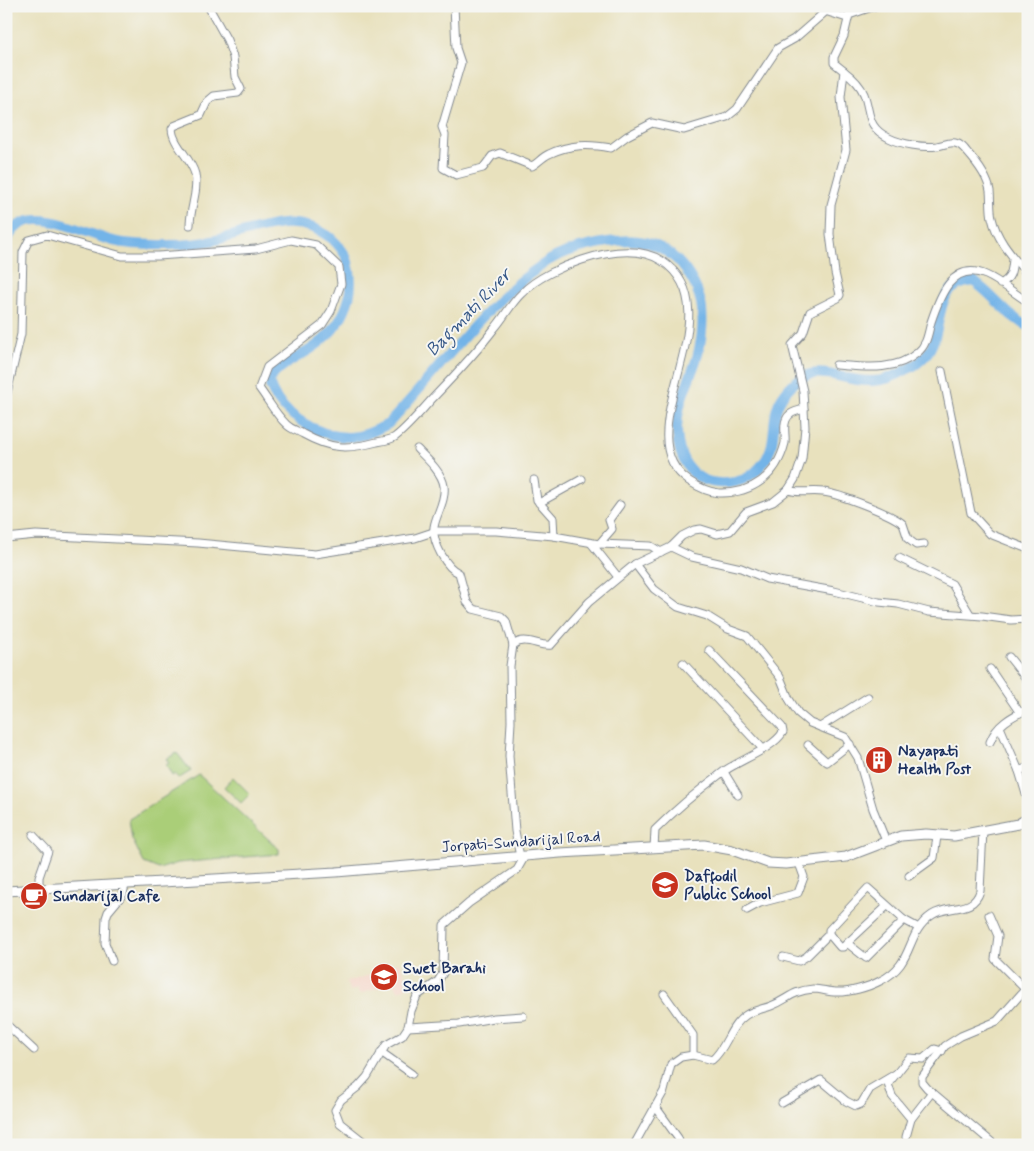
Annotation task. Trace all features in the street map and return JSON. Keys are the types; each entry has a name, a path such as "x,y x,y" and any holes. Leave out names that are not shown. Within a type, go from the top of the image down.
{"main road":[{"name":"Jorpati-Sundarijal Road","path":"6,892 336,872 704,845 732,850 768,863 799,863 846,857 886,841 913,834 954,836 1018,824 1028,818"}],"street":[{"path":"190,225 190,211 196,182 195,174 193,165 175,140 172,129 174,126 201,115 210,98 220,94 238,93 241,89 235,77 233,57 227,40 208,6"},
{"path":"454,6 456,48 461,63 442,127 445,135 443,168 456,175 483,168 492,156 500,154 532,166 549,154 576,146 591,144 611,148 627,136 652,123 684,130 727,117 737,109 778,48 794,39 825,12"},
{"path":"809,6 847,18"},
{"path":"875,6 861,13 853,9 847,18 844,36 834,57 834,63 864,93 868,117 879,132 886,137 896,141 930,147 954,143 962,147 969,154 990,189 992,219 1013,259 1028,275"},
{"path":"513,645 517,642 527,641 551,645 571,620 635,564 671,548 682,536 694,530 701,529 717,534 730,530 746,512 773,502 788,490 795,479 802,459 804,410 803,391 792,346 803,333 810,312 838,298 840,295 830,234 831,205 846,150 840,97 844,71"},
{"path":"6,397 21,334 23,252 29,240 47,235 122,256 158,256 256,249 291,240 316,245 339,267 341,284 331,312 322,325 267,367 259,388 288,426 325,446 359,447 393,438 494,331 524,290 571,264 619,252 645,253 654,257 670,267 686,292 688,318 686,345 669,418 668,443 673,462 684,478 703,490 716,493 740,491 759,484 771,473 782,456 787,418 794,411 804,410"},
{"path":"1000,284 1006,282 1011,275 1013,259"},
{"path":"836,365 881,366 906,361 926,344 942,291 958,275 971,272 986,274 1028,302"},
{"path":"942,371 971,513 990,534 1028,549"},
{"path":"368,1145 340,1123 335,1110 341,1100 358,1088 367,1077 386,1045 402,1036 408,1027 414,1000 438,981 443,973 444,925 469,903 516,870 523,857 515,831 509,756 510,666 513,645 506,621 502,616 494,616 474,609 467,602 459,573 450,568 442,554 434,532 445,488 433,465 417,449"},
{"path":"539,503 582,479"},
{"path":"534,480 539,503 553,518 554,536"},
{"path":"788,490 826,492 876,509 903,524 908,538 916,546 924,544"},
{"path":"595,543 612,529 609,520 620,505"},
{"path":"6,538 36,535 198,544 315,554 415,538 434,532 496,531 554,536 595,543 651,546 662,552"},
{"path":"595,543 618,577"},
{"path":"671,548 692,557 741,568 783,582 929,612 970,614 1011,620 1028,619"},
{"path":"899,558 952,584 970,614"},
{"path":"635,564 654,588 678,607 707,616 728,629 747,636 780,677 789,699 798,713 810,723 840,734 850,744 858,758 873,809 886,841"},
{"path":"654,848 655,830 724,772 778,739 783,729 709,650"},
{"path":"1009,657 1028,681"},
{"path":"683,663 763,749"},
{"path":"990,669 1020,713"},
{"path":"820,727 868,697"},
{"path":"990,742 994,732 1028,709"},
{"path":"1000,727 1019,771 1028,801"},
{"path":"808,745 827,762 850,744"},
{"path":"1019,771 1028,767"},
{"path":"724,772 738,795"},
{"path":"634,1145 666,1086 671,1064 681,1057 692,1055 712,1060 737,1022 744,1016 759,1009 772,1006 794,992 816,989 837,992 877,983 897,972 918,927 939,910 963,908 976,900 980,891 984,830"},
{"path":"33,835 48,851 39,877 39,890"},
{"path":"910,876 934,858 936,836"},
{"path":"747,910 760,903 798,893 804,877 799,863"},
{"path":"112,961 105,943 106,918 108,912 123,894 125,885"},
{"path":"783,957 799,961 807,956 829,934 829,930 868,888 904,920 918,927"},
{"path":"829,934 840,947 847,943 887,906"},
{"path":"989,915 998,936 994,959 1027,988 997,1021 961,1036 942,1050 922,1077 922,1082 995,1145"},
{"path":"847,943 867,958 904,920"},
{"path":"664,994 693,1035 692,1055"},
{"path":"408,1027 459,1024 494,1018 523,1016"},
{"path":"6,1024 34,1050"},
{"path":"911,1119 900,1108 888,1088 888,1084 909,1058 923,1059 936,1050 942,1050"},
{"path":"381,1052 412,1074"},
{"path":"782,1103 821,1080 846,1101 856,1106 860,1104 870,1089 897,1073"},
{"path":"906,1137 911,1119 932,1092"},
{"path":"655,1106 678,1138 680,1145"}],"shaded area":[{"name":"Swet Barahi School","path":"399,962 410,984 399,991 393,983 360,994 358,989 350,991 346,982 380,972"}],"green space":[{"path":"177,753 191,771 178,779 175,774 172,776 166,765 169,763 166,759"},
{"path":"199,775 279,849 279,854 178,863 159,869 144,863 132,839 129,819"},
{"path":"233,777 250,794 241,803 224,787"}],"waterway":[{"name":"Bagmati River","path":"6,245 13,230 25,222 39,220 55,222 118,242 148,245 180,245 213,241 262,227 276,225 304,225 317,230 334,240 347,259 351,275 349,299 339,321 324,339 283,366 269,381 273,392 280,402 288,412 299,420 311,427 335,436 353,437 374,431 388,424 480,320 520,281 549,260 574,250 608,242 627,240 653,244 677,260 690,276 701,302 702,334 695,363 680,406 677,436 685,462 693,472 704,480 718,483 742,480 752,475 760,467 770,450 778,405 793,384 803,377 825,374 877,381 894,376 919,362 932,345 944,300 950,291 959,285 973,281 1013,317 1028,326"}],"place":[{"name":"Nayapati Health Post","path":"879,760"},
{"name":"Daffodil Public School","path":"665,885"},
{"name":"Sundarijal Cafe","path":"34,896"},
{"name":"Swet Barahi School","path":"384,977"}]}
